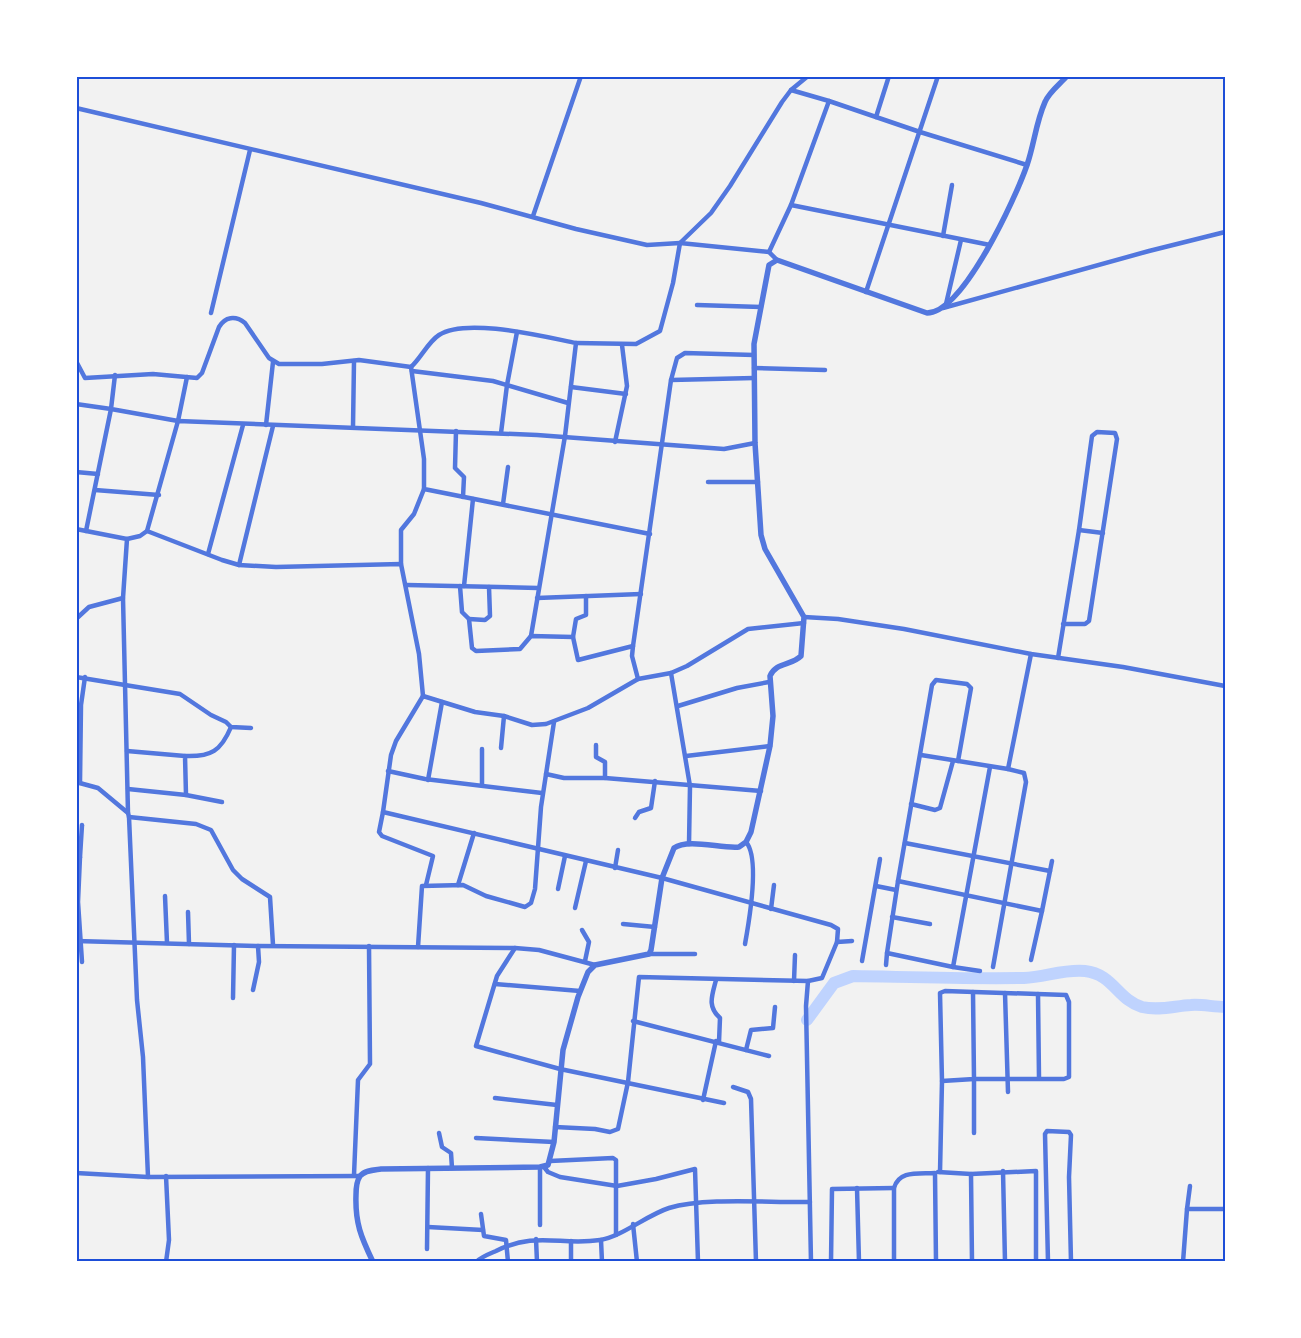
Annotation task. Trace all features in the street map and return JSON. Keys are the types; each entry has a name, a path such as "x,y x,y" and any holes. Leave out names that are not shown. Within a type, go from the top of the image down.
{"street":[{"path":"532,216 581,76"},
{"path":"426,885 433,856 382,836 380,828 388,771 396,741 423,696 419,654 407,585 401,564 400,530 414,514 424,489 424,459 418,429 411,369 438,336 445,332 467,329 517,332 576,343 622,345 645,341 660,331 672,292 680,244 723,197 791,90 808,76"},
{"path":"876,117 889,76"},
{"path":"866,292 938,76"},
{"path":"76,108 647,245 680,244 769,252 777,260 927,313 933,313 944,306 972,274 990,245 1027,165 1046,100 1067,76"},
{"path":"791,90 1027,165"},
{"path":"769,252 791,206 829,101"},
{"path":"210,313 250,150"},
{"path":"943,236 952,186"},
{"path":"791,206 990,245"},
{"path":"944,306 1225,232"},
{"path":"944,306 961,240"},
{"path":"649,954 662,878 674,848 678,845 689,844 739,847 746,842 751,832 770,746 773,716 769,682 772,672 778,666 796,660 801,656 804,620 762,543 755,443 755,335 770,265 777,260"},
{"path":"697,305 761,306"},
{"path":"76,361 85,378 153,374 196,378 202,374 223,320 228,318 240,319 250,328 273,362 266,425"},
{"path":"501,433 507,385 517,332"},
{"path":"473,499 462,586 462,612 469,619 472,648 476,651 520,649 531,636 550,515 565,436 576,343"},
{"path":"615,442 626,394 622,345"},
{"path":"638,679 632,656 633,646 671,380 677,358 680,355 754,354"},
{"path":"354,361 354,426"},
{"path":"273,362 322,364 374,361 507,385 568,403"},
{"path":"754,368 825,370"},
{"path":"86,531 111,409 115,375"},
{"path":"76,529 127,539 140,536 147,531 159,495 187,377"},
{"path":"671,380 754,378"},
{"path":"571,387 626,394"},
{"path":"76,404 178,421 243,425 354,426 565,436 615,442 724,449 755,443"},
{"path":"208,554 243,425"},
{"path":"239,565 273,426"},
{"path":"456,431 455,468 464,477 463,497"},
{"path":"1058,658 1063,624 1079,530 1092,436 1097,432 1115,433 1117,439 1089,621 1085,624 1063,624"},
{"path":"503,504 508,467"},
{"path":"76,472 98,474"},
{"path":"708,482 758,482"},
{"path":"424,489 650,534"},
{"path":"95,490 159,495"},
{"path":"1079,530 1103,533"},
{"path":"147,531 239,565 276,567 401,564"},
{"path":"127,539 123,598 128,815 137,1000 143,1057 148,1177"},
{"path":"407,585 538,588"},
{"path":"469,619 484,620 490,616 489,587"},
{"path":"536,598 641,594"},
{"path":"586,596 586,616 576,619 573,637 578,660 633,646"},
{"path":"76,619 90,607 123,598"},
{"path":"423,696 474,712 504,716 532,725 554,722 601,702 638,679 671,673 687,666 748,629 804,620 838,619 904,629 1031,654 1225,686"},
{"path":"531,636 573,637"},
{"path":"1008,769 1031,654"},
{"path":"671,673 690,786 689,844"},
{"path":"76,677 180,694 231,727 251,728"},
{"path":"85,677 78,744 78,782 98,788 128,815 196,824 211,830 233,870 242,879 270,896 273,945"},
{"path":"886,965 896,890 911,804 921,756 933,683 938,680 967,684 971,688 956,761 940,808 936,810 911,804"},
{"path":"678,706 737,688 769,682"},
{"path":"428,780 442,702"},
{"path":"501,748 504,716"},
{"path":"418,947 420,888 426,885 466,886 486,896 528,906 532,903 535,890 542,793 554,722"},
{"path":"127,751 185,756 207,755 222,746 231,727"},
{"path":"596,745 596,757 605,762 605,778"},
{"path":"686,756 770,746"},
{"path":"482,749 482,785"},
{"path":"185,756 186,795"},
{"path":"921,756 1008,769 1024,773 1026,778 993,968"},
{"path":"953,967 990,767"},
{"path":"388,771 428,780 542,793"},
{"path":"546,774 564,778 655,781 690,786 761,791"},
{"path":"635,818 639,812 651,808 655,781"},
{"path":"128,789 186,795 222,802"},
{"path":"383,812 662,878 836,926 839,932 837,942 822,978 794,981 639,977 628,1082 617,1131 555,1127"},
{"path":"82,824 78,857 78,941 82,962"},
{"path":"458,885 474,833"},
{"path":"745,944 751,904 752,855 746,842"},
{"path":"905,843 1050,871"},
{"path":"615,868 618,850"},
{"path":"558,889 565,856"},
{"path":"862,961 880,858"},
{"path":"575,908 586,861"},
{"path":"1031,960 1052,861"},
{"path":"898,881 1042,911"},
{"path":"771,909 774,885"},
{"path":"876,886 896,890"},
{"path":"165,896 167,943"},
{"path":"188,912 189,944"},
{"path":"892,917 930,924"},
{"path":"623,924 655,927"},
{"path":"582,930 589,942 585,962"},
{"path":"78,941 258,946 515,948 539,950 595,965 649,954 695,954"},
{"path":"837,942 852,941"},
{"path":"233,998 234,945"},
{"path":"253,990 252,986 256,982 256,968 259,964 258,946"},
{"path":"369,946 370,1064 358,1080 356,1222 362,1240 373,1262"},
{"path":"515,948 507,964 499,972 476,1046 560,1069 724,1103"},
{"path":"887,953 980,971"},
{"path":"794,981 795,955"},
{"path":"550,1161 554,1142 560,1069 568,1030 580,991 588,972 595,965"},
{"path":"704,1100 717,1042 720,1018 712,1011 710,1005 716,980"},
{"path":"808,981 806,1006 811,1262"},
{"path":"495,984 580,991"},
{"path":"936,1262 937,1172 940,1166 942,1081 940,993 944,991 1064,995 1069,1002 1070,1076 1064,1079 942,1081"},
{"path":"973,992 974,1133"},
{"path":"1006,993 1008,1092"},
{"path":"1038,994 1039,1078"},
{"path":"746,1050 751,1030 773,1028 775,1007"},
{"path":"634,1022 769,1056"},
{"path":"733,1087 746,1091 751,1099 756,1262"},
{"path":"495,1098 557,1105"},
{"path":"1048,1262 1045,1134 1047,1132 1066,1132 1071,1135 1069,1177 1071,1262"},
{"path":"439,1133 442,1146 452,1155 452,1168"},
{"path":"476,1138 554,1142"},
{"path":"76,1173 148,1177 357,1175 370,1170 542,1167 550,1161 613,1158 616,1160 616,1235"},
{"path":"542,1167 560,1177 617,1186 656,1180 695,1169 698,1262"},
{"path":"540,1225 542,1167"},
{"path":"427,1249 428,1168"},
{"path":"1003,1171 1005,1262"},
{"path":"894,1262 894,1188 898,1178 904,1174 937,1172 971,1174 1003,1171 1036,1171 1036,1262"},
{"path":"971,1174 972,1262"},
{"path":"166,1176 169,1240 166,1262"},
{"path":"1183,1262 1190,1186"},
{"path":"831,1262 831,1191 836,1187 894,1188"},
{"path":"857,1188 859,1262"},
{"path":"476,1262 507,1244 536,1239 601,1240 616,1235 632,1224 668,1208 696,1203 810,1202"},
{"path":"1187,1208 1225,1210"},
{"path":"481,1214 484,1236 504,1239 507,1244 508,1262"},
{"path":"632,1224 637,1262"},
{"path":"428,1227 483,1230"},
{"path":"536,1239 537,1262"},
{"path":"601,1240 602,1262"},
{"path":"571,1241 571,1262"}],"waterway":[{"path":"807,1020 834,983 853,976 1024,978 1070,971 1085,971 1102,977 1127,999 1142,1007 1160,1008 1195,1005 1225,1007"}]}
